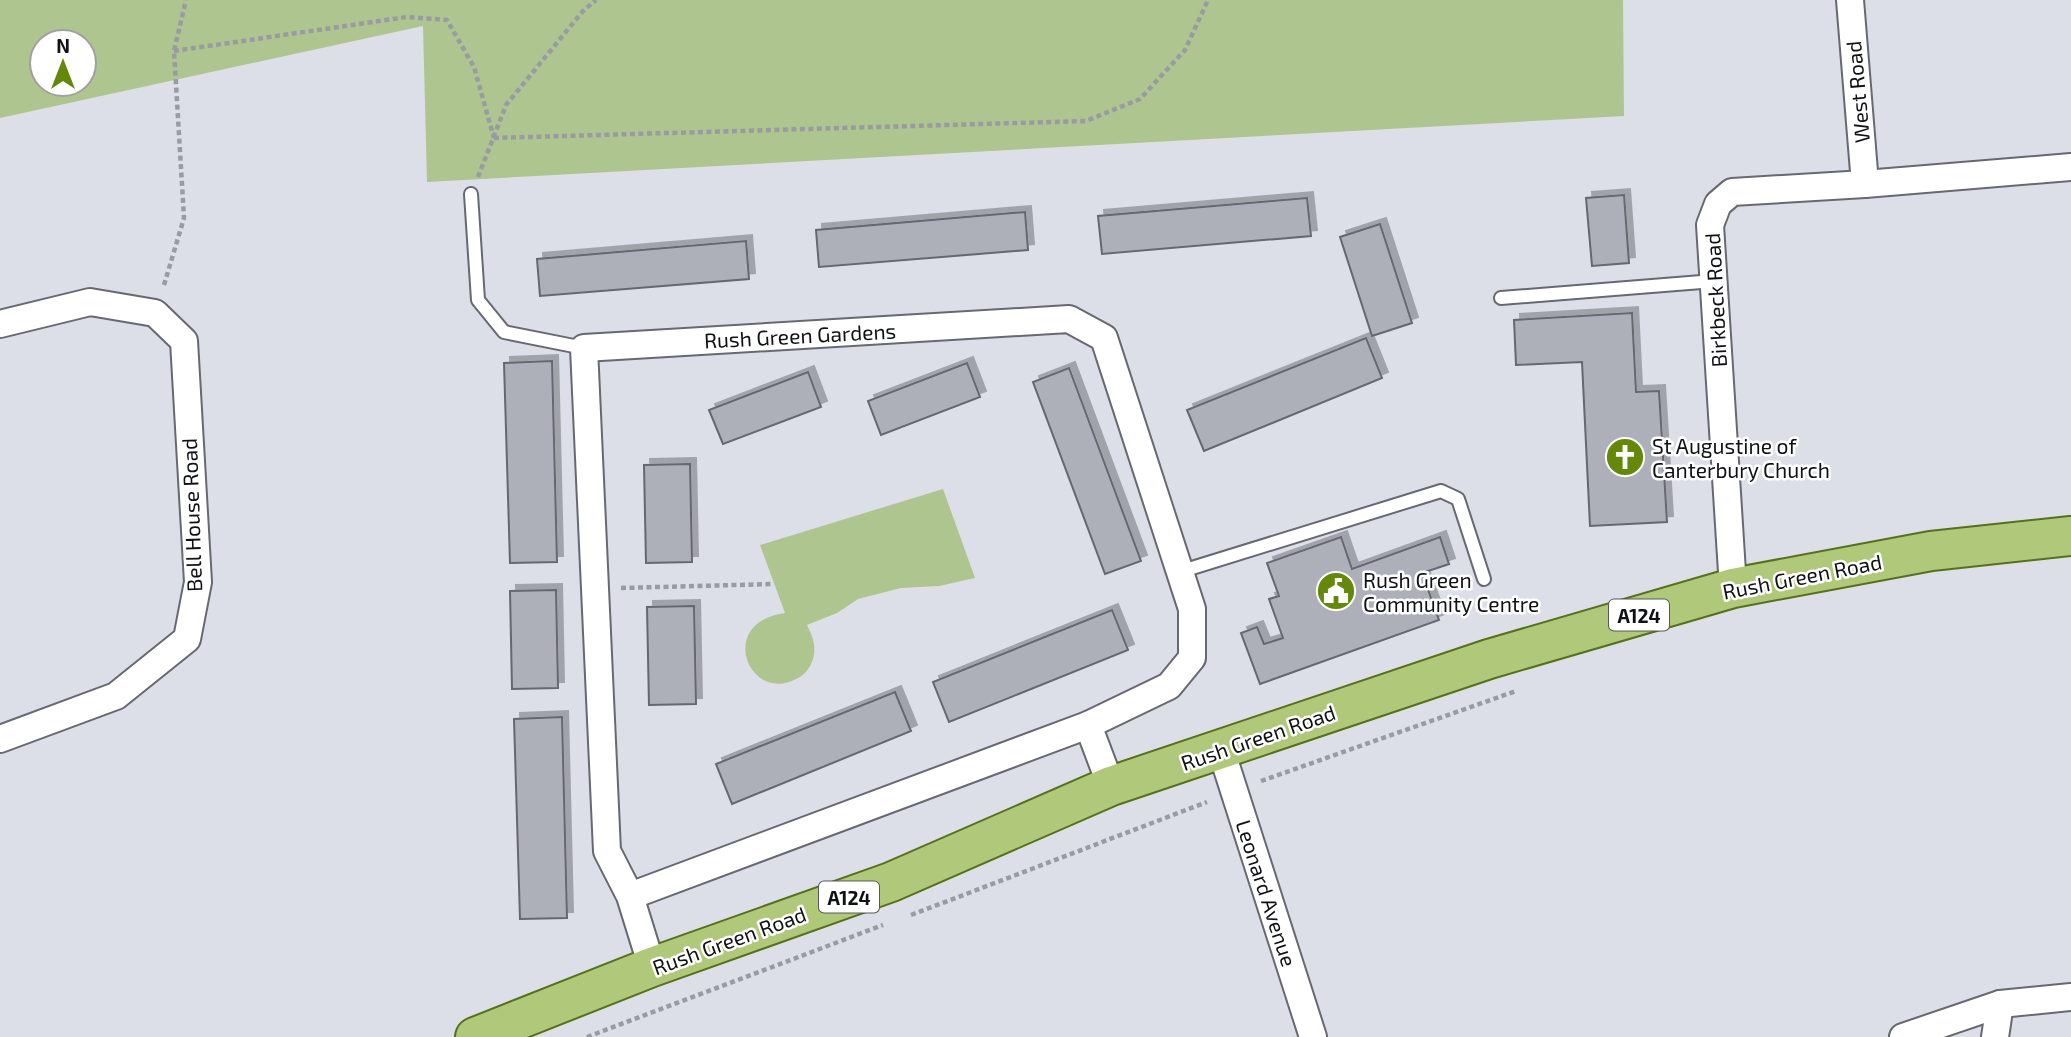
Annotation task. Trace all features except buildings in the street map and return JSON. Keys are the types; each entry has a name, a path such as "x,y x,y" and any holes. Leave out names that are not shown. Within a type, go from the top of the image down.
{"main road":[{"name":"Rush Green Road","path":"475,1037 652,967 891,882 1111,786 1489,659 1733,588 1931,551 2071,536"}],"street":[{"name":"West Road","path":"1850,0 1865,184"},
{"name":"Birkbeck Road","path":"1733,588 1710,225 1717,204 1732,192 2071,167"},
{"path":"0,324 90,302 155,313"},
{"name":"Bell House Road","path":"0,739 116,696 187,639 198,582 184,341 155,313"},
{"name":"Rush Green Gardens","path":"584,348 1069,319 1104,338 1192,609 1192,658 1169,686 1088,725 630,896"},
{"path":"584,348 607,851 630,896 652,967"},
{"path":"1088,725 1111,786"},
{"name":"Leonard Avenue","path":"1221,750 1313,1037"},
{"path":"1903,1037 2000,1004 2071,997"},
{"path":"1995,1037 2000,1004"}],"lane":[{"path":"471,194 478,300 503,332 584,348"},
{"path":"1501,298 1714,281"},
{"path":"1180,572 1441,491 1458,499 1484,579"}],"path":[{"path":"155,313 184,218 174,51 186,0"},
{"path":"471,194 506,105 583,11 596,0"},
{"path":"494,138 1086,121 1140,99 1185,50 1208,0"},
{"path":"174,51 407,17 447,20 474,67 494,138"},
{"path":"595,588 774,584"},
{"path":"904,917 1234,791 1520,689"},
{"path":"587,1037 892,922"}],"green space":[{"path":"0,0 1623,0 1624,116 427,182 423,26 98,97 98,28 28,28 28,98 92,98 0,118"},
{"path":"943,489 975,578 939,586 901,588 858,599 837,613 807,625 814,650 808,669 799,678 774,683 761,678 751,669 746,656 746,642 752,630 764,619 785,613 760,545"}],"place":[{"name":"St Augustine of Canterbury Church","path":"1625,457"},
{"name":"Rush Green Community Centre","path":"1336,591"}]}
